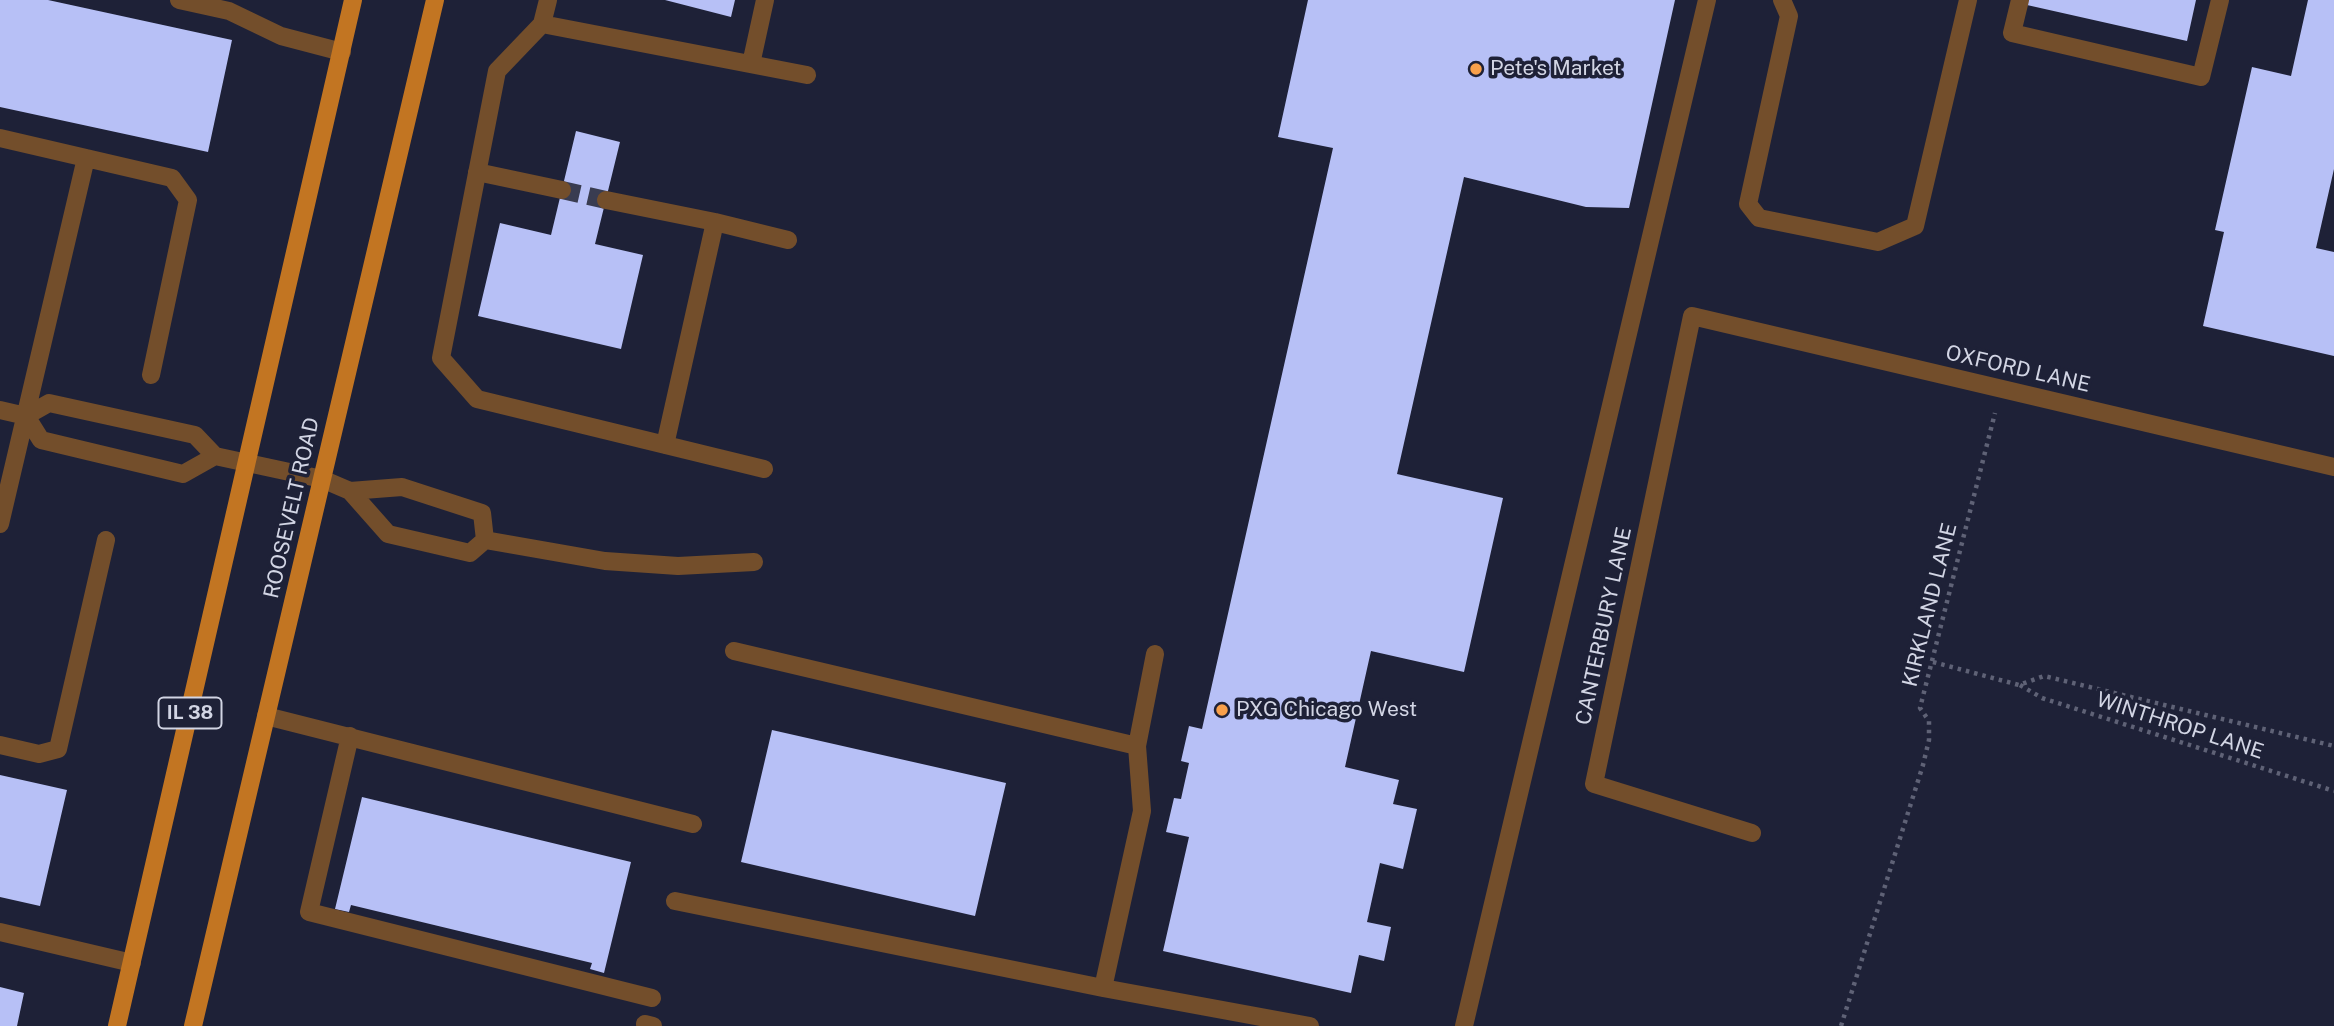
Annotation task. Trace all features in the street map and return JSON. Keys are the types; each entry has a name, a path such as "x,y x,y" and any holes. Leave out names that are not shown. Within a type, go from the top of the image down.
{"main road":[{"name":"IL 38","path":"117,1026 354,0"},
{"name":"ROOSEVELT ROAD","path":"193,1026 435,0"}],"street":[{"path":"179,0 229,11 289,39 342,52"},
{"path":"548,0 542,24 497,71 441,358 477,399 764,469"},
{"path":"751,64 765,0"},
{"path":"1464,1026 1707,0"},
{"path":"1782,0 1789,16 1748,204 1759,218 1878,242 1915,226 1968,0"},
{"path":"2020,0 2012,33 2201,77 2220,0"},
{"path":"542,24 807,75"},
{"path":"0,138 172,178 188,200 151,375"},
{"path":"0,524 86,158"},
{"path":"477,172 562,190"},
{"path":"606,200 788,240"},
{"path":"665,445 715,222"},
{"name":"OXFORD LANE","path":"1692,316 2334,467"},
{"name":"CANTERBURY LANE","path":"1692,316 1594,784 1752,834"},
{"path":"0,410 26,416 49,403 195,435 215,456 322,479 350,491 388,534 470,552 485,540 605,561 678,566 754,562"},
{"path":"26,416 41,440 183,474 215,456"},
{"path":"350,491 402,487 482,513 485,540"},
{"path":"0,745 39,754 58,748 106,540"},
{"path":"734,650 1137,746"},
{"path":"1103,988 1142,811 1137,746 1155,654"},
{"path":"266,716 693,824"},
{"path":"350,736 309,912 652,998"},
{"path":"675,901 1103,988 1310,1026"},
{"path":"0,932 132,963"}],"path":[{"name":"KIRKLAND LANE","path":"1841,1026 1923,765 1929,740 1928,721 1920,708 2001,389"},
{"name":"WINTHROP LANE","path":"1933,662 2019,685 2042,698 2334,791"},
{"name":"WINTHROP LANE","path":"2019,685 2044,676 2334,746"}],"building":[{"path":"0,0 48,0 232,40 208,152 0,107"},
{"path":"665,0 735,0 731,17"},
{"path":"1308,0 1675,0 1629,208 1586,207 1464,177 1397,474 1503,498 1464,672 1371,651 1345,767 1399,780 1393,804 1417,809 1403,869 1380,863 1367,922 1391,927 1384,961 1359,955 1351,993 1163,951 1189,837 1166,832 1174,798 1181,799 1189,763 1181,761 1189,726 1202,729 1333,148 1278,137"},
{"path":"2028,0 2196,0 2187,41 2027,5"},
{"path":"2308,0 2334,0 2334,169 2316,248 2334,252 2334,356 2203,326 2224,232 2215,230 2252,67 2291,76"},
{"path":"576,131 620,142 595,244 643,255 621,349 478,316 500,223 551,235"},
{"path":"772,730 1006,783 975,916 741,862"},
{"path":"0,775 67,790 40,906 0,897"},
{"path":"362,797 631,862 604,973 590,969 592,963 351,905 349,912 335,909"},
{"path":"0,987 24,993 17,1026 0,1026"}],"tunnel":[{"path":"562,190 606,200"}],"place":[{"name":"Pete's Market","path":"1476,69"},
{"name":"PXG Chicago West","path":"1222,710"}]}
